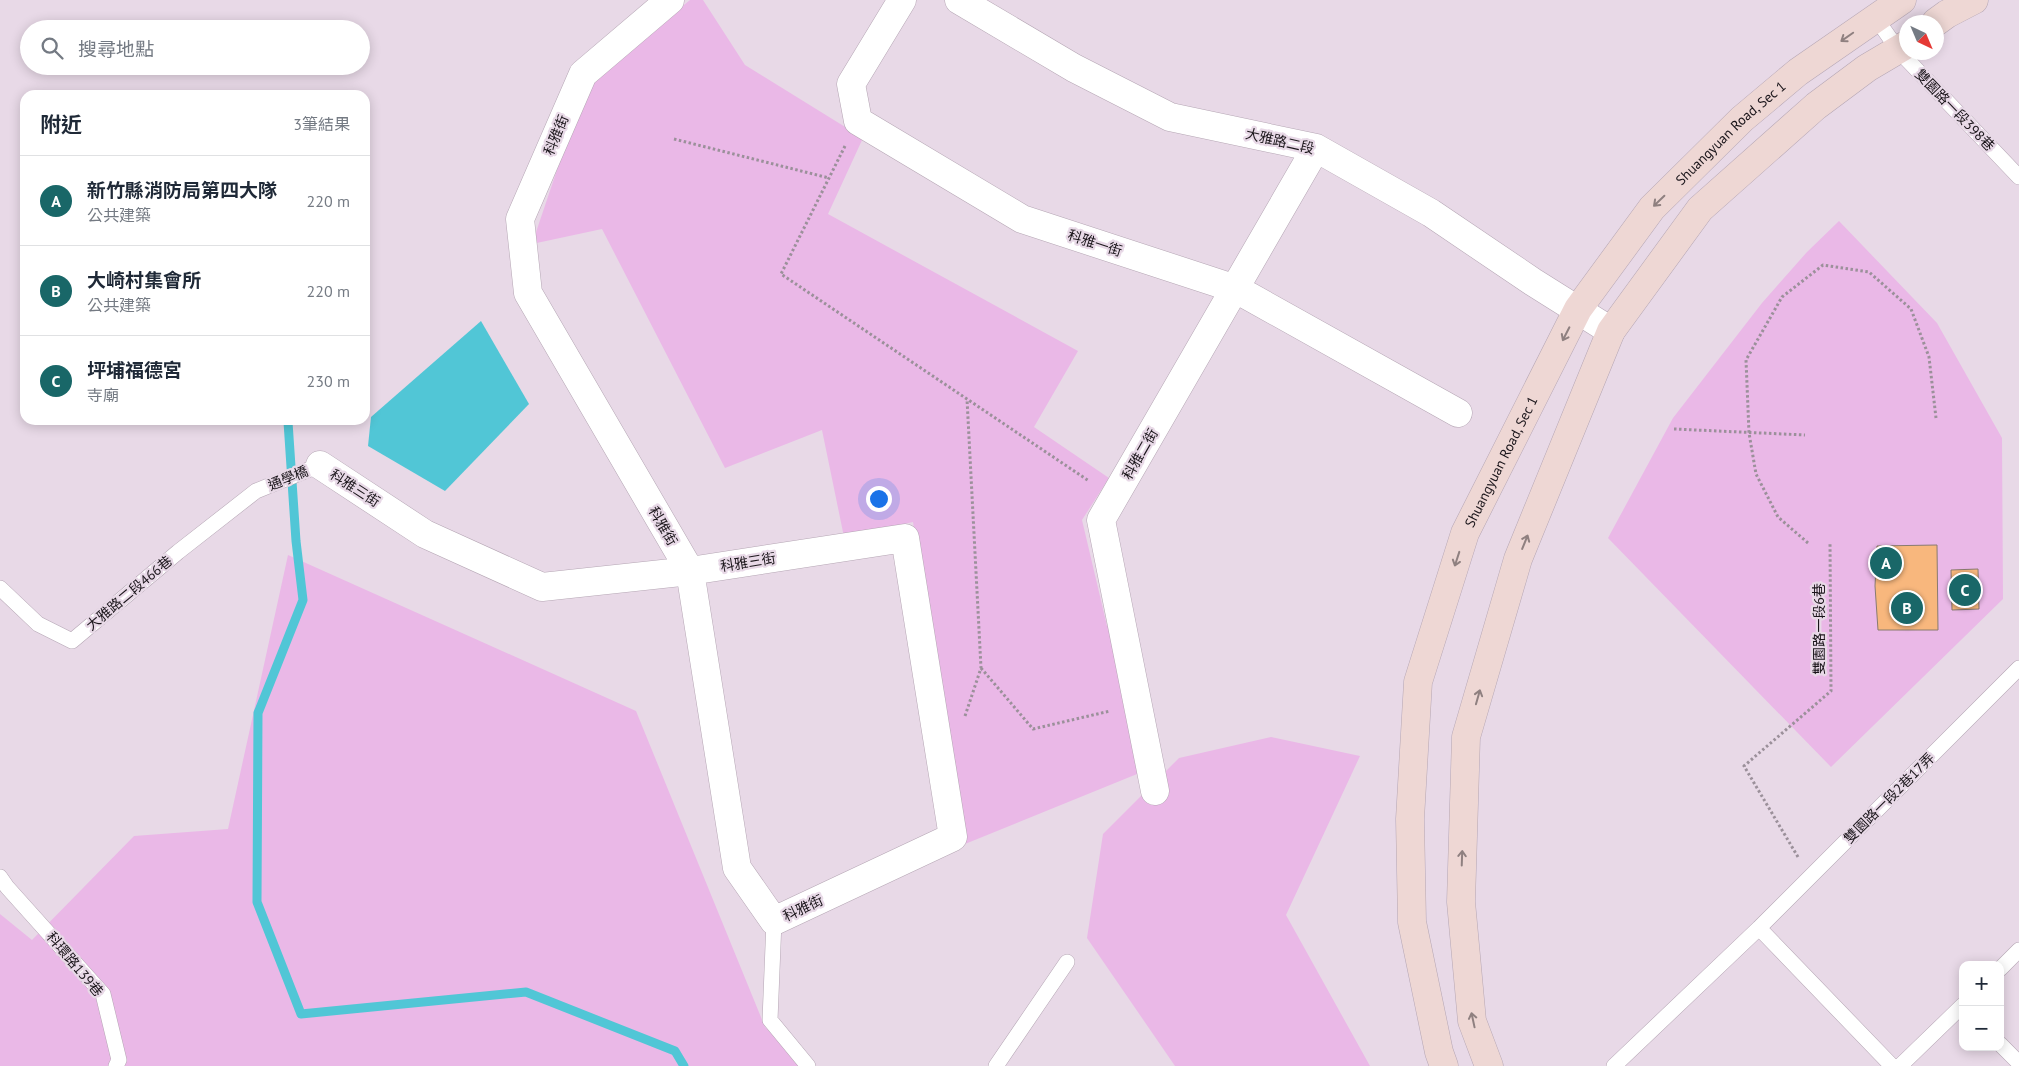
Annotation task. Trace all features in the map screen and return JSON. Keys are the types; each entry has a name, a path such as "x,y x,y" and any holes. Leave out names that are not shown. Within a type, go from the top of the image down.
{"street":[{"name":"科雅街","path":"670,0 583,74 520,219 528,293 690,571 737,868 774,922 953,837"},
{"path":"858,120 851,84 902,0"},
{"name":"大雅路二段","path":"959,0 1074,68 1170,117 1316,148 1431,214 1610,331"},
{"name":"Shuangyuan Road, Sec 1","path":"1444,1066 1438,1052 1412,922 1410,819 1418,682 1466,533 1578,309 1652,208 1742,119 1798,72 1902,0"},
{"path":"1944,16 1974,0"},
{"path":"1489,1066 1472,1021 1461,902 1466,737 1518,559 1610,331 1700,209 1816,106 1868,68 1899,50"},
{"name":"科雅一街","path":"858,120 1022,219 1236,289 1458,412"},
{"name":"科雅二街","path":"1155,791 1101,520 1316,148"},
{"name":"科雅三街","path":"320,465 425,534 542,588 690,571 905,538 953,837"}],"lane":[{"name":"雙園路一段398巷","path":"1875,17 1899,44"},
{"name":"雙園路一段398巷","path":"1914,60 2019,177"},
{"name":"通學橋","path":"256,491 320,465"},
{"name":"大雅路二段466巷","path":"0,588 38,624 72,640 178,552 256,491"},
{"name":"雙園路一段2巷17弄","path":"1614,1066 1759,928 2019,668"},
{"name":"科環路139巷","path":"0,877 103,994 119,1060 116,1066"},
{"path":"774,922 770,1020 808,1066"},
{"path":"1759,928 1892,1066"},
{"path":"2004,965 2019,950"},
{"path":"996,1066 1067,962"},
{"path":"1900,1066 1959,1009"},
{"path":"2004,1048 2019,1063"}],"path":[{"path":"858,120 781,274 1114,498"},
{"path":"674,139 829,178"},
{"path":"1808,543 1778,518 1756,474 1749,433 1746,360 1782,297 1823,265 1869,272 1912,309 1929,358 1936,418"},
{"path":"962,723 981,668 967,399"},
{"path":"1674,429 1805,436"},
{"name":"雙園路一段6巷","path":"1810,877 1744,766 1831,691 1830,542"},
{"path":"981,668 1033,729 1138,704"}],"shaded area":[{"path":"690,0 703,0 745,65 863,138 828,214 1078,351 1034,427 1109,478 1082,520 1107,626 1111,625 1142,772 965,844 913,522 844,537 822,430 725,468 602,229 532,244 585,87"},
{"path":"1839,221 1937,323 2002,438 2003,599 1831,767 1608,538 1673,418 1762,303 1807,252"},
{"path":"288,555 636,711 765,1027 806,1066 0,1066 0,914 32,940 134,836 228,829"},
{"path":"1271,737 1360,756 1286,915 1370,1066 1175,1066 1087,938 1103,834 1179,758"}],"water":[{"path":"481,321 529,404 445,491 368,446 371,417"}],"building":[{"path":"1937,545 1938,630 1878,630 1875,586 1877,546"},
{"path":"1978,569 1979,609 1952,610 1951,570"}],"waterway":[{"path":"288,425 296,541 303,600 258,713 257,902 301,1014 526,992 675,1051 684,1066"}],"place":[{"name":"新竹縣消防局第四大隊","path":"1886,563"},
{"name":"坪埔福德宮","path":"1965,590"},
{"name":"大崎村集會所","path":"1907,608"}]}
